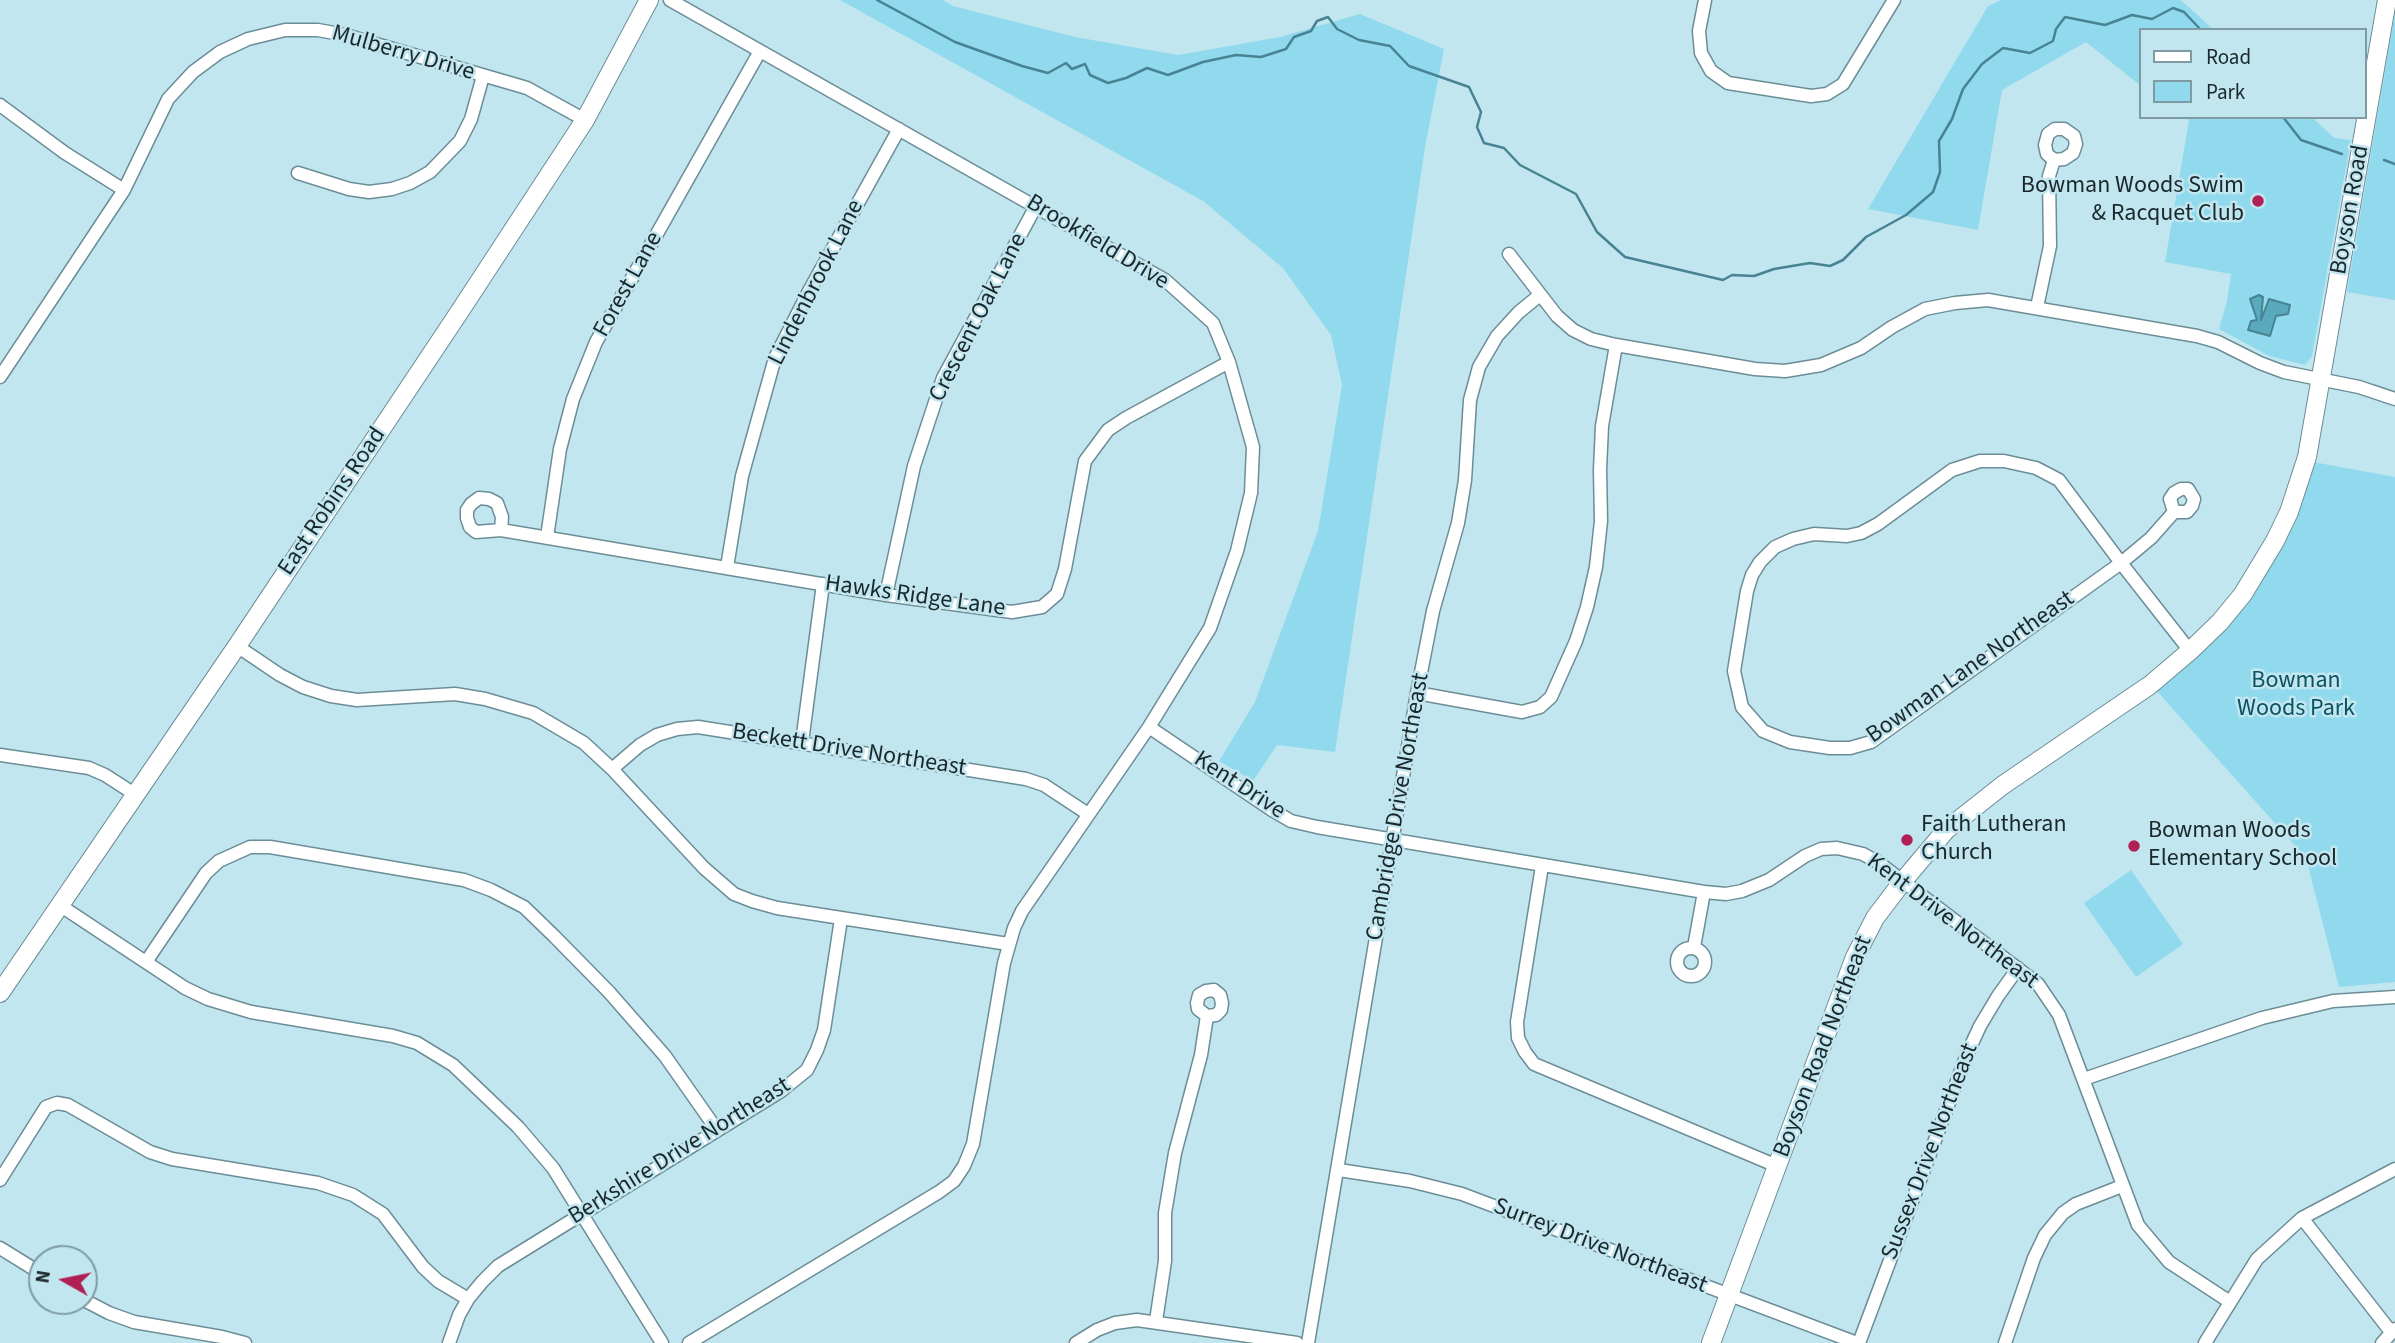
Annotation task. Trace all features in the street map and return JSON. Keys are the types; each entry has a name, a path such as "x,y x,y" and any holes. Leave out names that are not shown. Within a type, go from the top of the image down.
{"street":[{"name":"East Robins Road","path":"1,990 237,646 585,120 649,0"},
{"name":"Brookfield Drive","path":"670,0 1165,280 1213,323 1229,362 1253,447 1251,493 1237,551 1210,628 1149,727 1022,911 1008,944 973,1144 964,1166 954,1181 689,1343"},
{"path":"1704,0 1699,31 1701,53 1711,71 1728,83 1811,96 1827,94 1843,84 1894,0"},
{"name":"Boyson Road","path":"2367,116 2387,0"},
{"name":"Mulberry Drive","path":"0,377 124,190 168,99 220,52 248,39 285,30 318,30 345,35 527,88 585,120"},
{"name":"Forest Lane","path":"548,537 560,449 573,399 597,342 760,51"},
{"path":"298,173 349,189 369,192 410,183 430,172 460,141 471,120 483,76"},
{"path":"0,105 65,153 124,190"},
{"name":"Boyson Road","path":"2336,297 2367,119"},
{"name":"Lindenbrook Lane","path":"727,567 742,476 775,358 899,129"},
{"path":"2037,307 2050,246 2049,176 2054,160"},
{"name":"Crescent Oak Lane","path":"886,595 914,466 943,378 1036,206"},
{"path":"1509,254 1557,316 1573,330 1591,339 1755,369 1785,371 1821,365 1861,348 1925,309 1988,300 2197,335 2238,350 2260,363 2284,372 2359,387 2395,399"},
{"name":"Cambridge Drive Northeast","path":"1308,1343 1417,693 1433,611 1458,523 1465,480 1470,400 1479,367 1497,336 1540,295"},
{"name":"Boyson Road Northeast","path":"1711,1343 1855,957 1875,918 1946,830 2003,785 2150,685 2221,622 2243,594 2289,512 2307,457 2336,297"},
{"path":"1417,693 1522,712 1540,707 1551,697 1576,641 1597,567 1601,521 1602,426 1616,345"},
{"name":"Hawks Ridge Lane","path":"501,530 886,595 1012,612 1042,607 1056,594 1065,569 1085,461 1108,430 1229,362"},
{"name":"Bowman Lane Northeast","path":"2121,563 1871,742 1850,748 1829,748 1790,742 1763,731 1742,707 1734,671 1747,590 1760,562 1775,547 1793,539 1814,534 1847,536 1861,533 1878,524 1952,470 1980,461 2004,461 2036,468 2059,480 2190,651"},
{"path":"2121,563 2151,538 2174,512"},
{"path":"802,742 823,584"},
{"path":"237,646 280,675 303,687 331,696 357,700 455,694 485,698 520,708 558,726 584,743 612,769 704,867 734,894 777,908 1008,944"},
{"name":"Beckett Drive Northeast","path":"612,769 640,745 657,735 698,727 1026,779 1044,785 1088,814"},
{"name":"Kent Drive","path":"1149,727 1291,821 1336,830"},
{"path":"0,754 89,768 136,795"},
{"name":"Kent Drive Northeast","path":"1336,830 1542,866 1726,894 1742,891 1769,880 1805,856 1821,849 1838,848 1863,854 1903,881 2038,984 2054,1006 2138,1225 2169,1262 2230,1302"},
{"path":"146,962 206,873 219,861 250,847 296,851 464,880 524,907 554,936 609,992 665,1056 717,1130"},
{"path":"1542,866 1517,1022 1518,1038 1534,1064 1777,1166"},
{"path":"1694,947 1704,892"},
{"path":"61,906 185,988 228,1007 393,1036 417,1044 453,1065 518,1127 553,1168 662,1343"},
{"name":"Berkshire Drive Northeast","path":"449,1343 468,1299 498,1266 781,1091 807,1070 824,1030 841,919"},
{"name":"Sussex Drive Northeast","path":"1858,1343 1968,1052 1980,1026 2018,968"},
{"path":"2084,1079 2262,1018 2333,1001 2395,997"},
{"path":"1156,1321 1165,1261 1165,1213 1175,1153 1201,1055 1208,1016"},
{"path":"0,1180 47,1107 57,1103 68,1105 150,1152 172,1159 318,1183 353,1195 383,1214 423,1267 438,1282 468,1299"},
{"path":"2205,1343 2257,1259 2302,1218 2395,1169"},
{"name":"Surrey Drive Northeast","path":"1339,1170 1410,1181 1461,1194 1858,1343"},
{"path":"2005,1343 2034,1258 2045,1235 2063,1213 2076,1204 2122,1186"},
{"path":"2302,1218 2393,1331 2382,1343"},
{"path":"0,1248 28,1265"},
{"path":"98,1307 134,1322 245,1343"},
{"path":"1076,1343 1115,1323 1137,1320 1297,1343"}],"green space":[{"path":"840,0 943,0 953,6 1075,37 1178,55 1280,37 1360,14 1444,49 1425,147 1335,752 1277,745 1253,781 1219,761 1255,702 1318,531 1342,385 1331,335 1283,268 1203,201"},
{"path":"2001,0 2181,0 2212,28 2140,28 2140,85 2086,42 2002,90 1978,230 1868,209 1988,6"},
{"path":"2395,13 2395,300 2347,292"},
{"name":"Bowman Woods Swim & Racquet Club","path":"2186,119 2314,119 2334,138 2351,140 2312,356 2305,365 2269,356 2219,329 2231,274 2165,262 2189,120"},
{"name":"Bowman Woods Park","path":"2313,462 2395,477 2395,982 2339,987 2306,858 2156,690 2173,678 2222,631"},
{"path":"2131,870 2183,944 2136,977 2084,903"}],"shaded area":[{"path":"2259,295 2263,297 2261,320 2269,299 2290,305 2288,314 2276,316 2270,336 2248,330 2251,321 2257,320 2250,299"}],"waterway":[{"path":"877,0 955,42 1048,73 1066,63 1072,69 1085,64 1090,75 1108,83 1147,68 1168,75 1203,62 1236,55 1261,57 1286,49 1294,37 1311,31 1317,21 1328,17 1337,29 1359,40 1390,46 1409,66 1469,87 1481,112 1477,127 1484,143 1504,148 1520,165 1576,194 1597,232 1625,257 1723,280 1732,275 1754,276 1774,269 1810,263 1830,266 1843,260 1866,237 1906,215 1933,192 1940,172 1939,141 1952,119 1963,89 1982,64 2003,48 2030,53 2053,41 2056,29 2065,17 2105,25 2132,15 2152,19 2173,8 2184,12 2199,28"},
{"path":"2285,119 2301,140 2342,154"},
{"path":"2384,160 2395,164"}],"place":[{"name":"Bowman Woods Swim & Racquet Club","path":"2258,201"},
{"name":"Faith Lutheran Church","path":"1907,840"},
{"name":"Bowman Woods Elementary School","path":"2134,846"}]}
